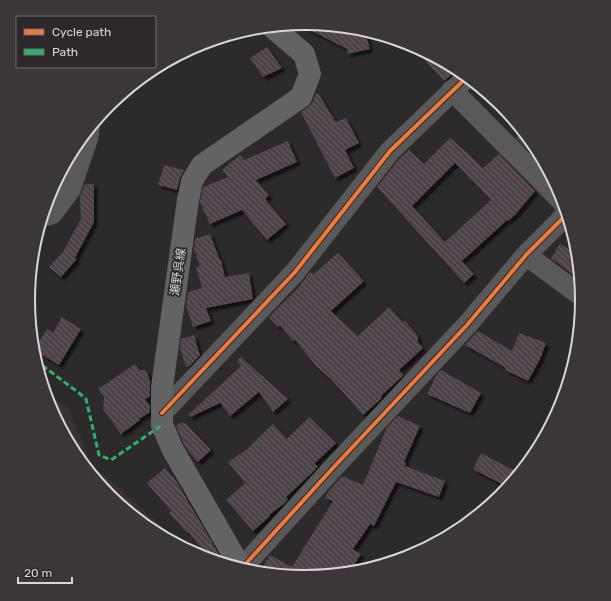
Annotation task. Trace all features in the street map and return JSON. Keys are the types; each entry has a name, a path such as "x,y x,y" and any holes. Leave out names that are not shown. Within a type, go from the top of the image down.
{"main road":[{"name":"瀬野呉線","path":"238,563 173,450 162,425 162,387 188,200 192,181 202,165 301,98 309,79 310,74 304,54 278,32"}],"street":[{"path":"162,413 295,272 390,151 463,81"},
{"path":"452,90 553,191"},
{"path":"49,215 52,214 70,190 86,143"},
{"path":"246,564 467,325 526,255 563,218"},
{"path":"526,255 575,291"}],"shaded area":[{"path":"54,399 68,407 91,463 172,536 127,504 102,479 71,436"}],"building":[{"path":"310,30 341,32 367,37 370,49 348,54 347,49"},
{"path":"267,47 282,68 263,77 250,58"},
{"path":"420,56 453,74 444,81"},
{"path":"318,93 336,122 346,118 359,143 345,150 354,168 335,178 301,112 313,102 315,95"},
{"path":"519,135 534,156 516,138"},
{"path":"450,138 483,168 499,154 535,191 515,215 508,221 507,220 462,261 474,274 464,283 377,187 399,159 409,150 424,164","holes":["455,163 491,200 445,242 412,206"]},
{"path":"288,141 297,162 256,180 269,195 265,199 286,224 267,240 242,210 210,224 200,202 203,187 228,177 222,170 240,155 244,160"},
{"path":"164,165 184,170 177,190 158,185"},
{"path":"85,184 94,184 94,222 75,258 77,259 61,277 49,267 63,252 81,219 80,196"},
{"path":"210,234 221,260 225,277 249,273 253,299 206,308 211,321 193,327 186,306 188,292 202,288 196,267 200,266 194,249 195,239"},
{"path":"560,244 571,251 575,276 551,258"},
{"path":"338,253 364,281 331,311 358,336 389,307 403,322 405,321 418,336 418,342 423,348 399,370 404,375 363,415 332,380 316,366 295,340 293,341 280,326 278,327 269,317 298,288 310,272 314,274"},
{"path":"62,317 81,329 59,365 40,353 38,343 47,329 53,333"},
{"path":"478,331 512,351 519,333 546,343 540,359 528,381 505,370 506,368 465,345"},
{"path":"194,335 200,355 190,366 186,367 180,348 181,339"},
{"path":"241,357 288,399 273,412 259,392 230,416 220,403 190,417 188,415 241,366 237,361"},
{"path":"135,364 140,370 146,370 150,381 150,397 145,399 150,406 150,412 121,434 103,409 104,397 98,389"},
{"path":"441,370 481,393 470,413 427,394 437,374"},
{"path":"398,416 420,426 404,462 406,463 405,466 445,481 439,497 396,482 374,526 370,524 353,549 361,554 353,567 306,571 262,568 270,555 292,567 333,501 325,498 328,492 342,476 363,485 387,427"},
{"path":"309,417 336,443 314,464 318,466 286,497 288,499 285,503 269,515 270,516 253,531 226,500 245,483 228,462 246,450 273,424 287,439"},
{"path":"180,423 185,423 211,450 198,462 184,444 176,426"},
{"path":"481,453 515,471 503,485 473,469"},
{"path":"165,468 177,482 221,558 203,550 188,532 187,533 169,513 171,511 147,483"}],"marked path":[{"path":"43,366 86,399 99,455 111,460 162,425"}],"cycle path":[{"path":"162,413 295,272 390,151 463,81"},
{"path":"245,564 467,325 526,255 563,218"}]}
